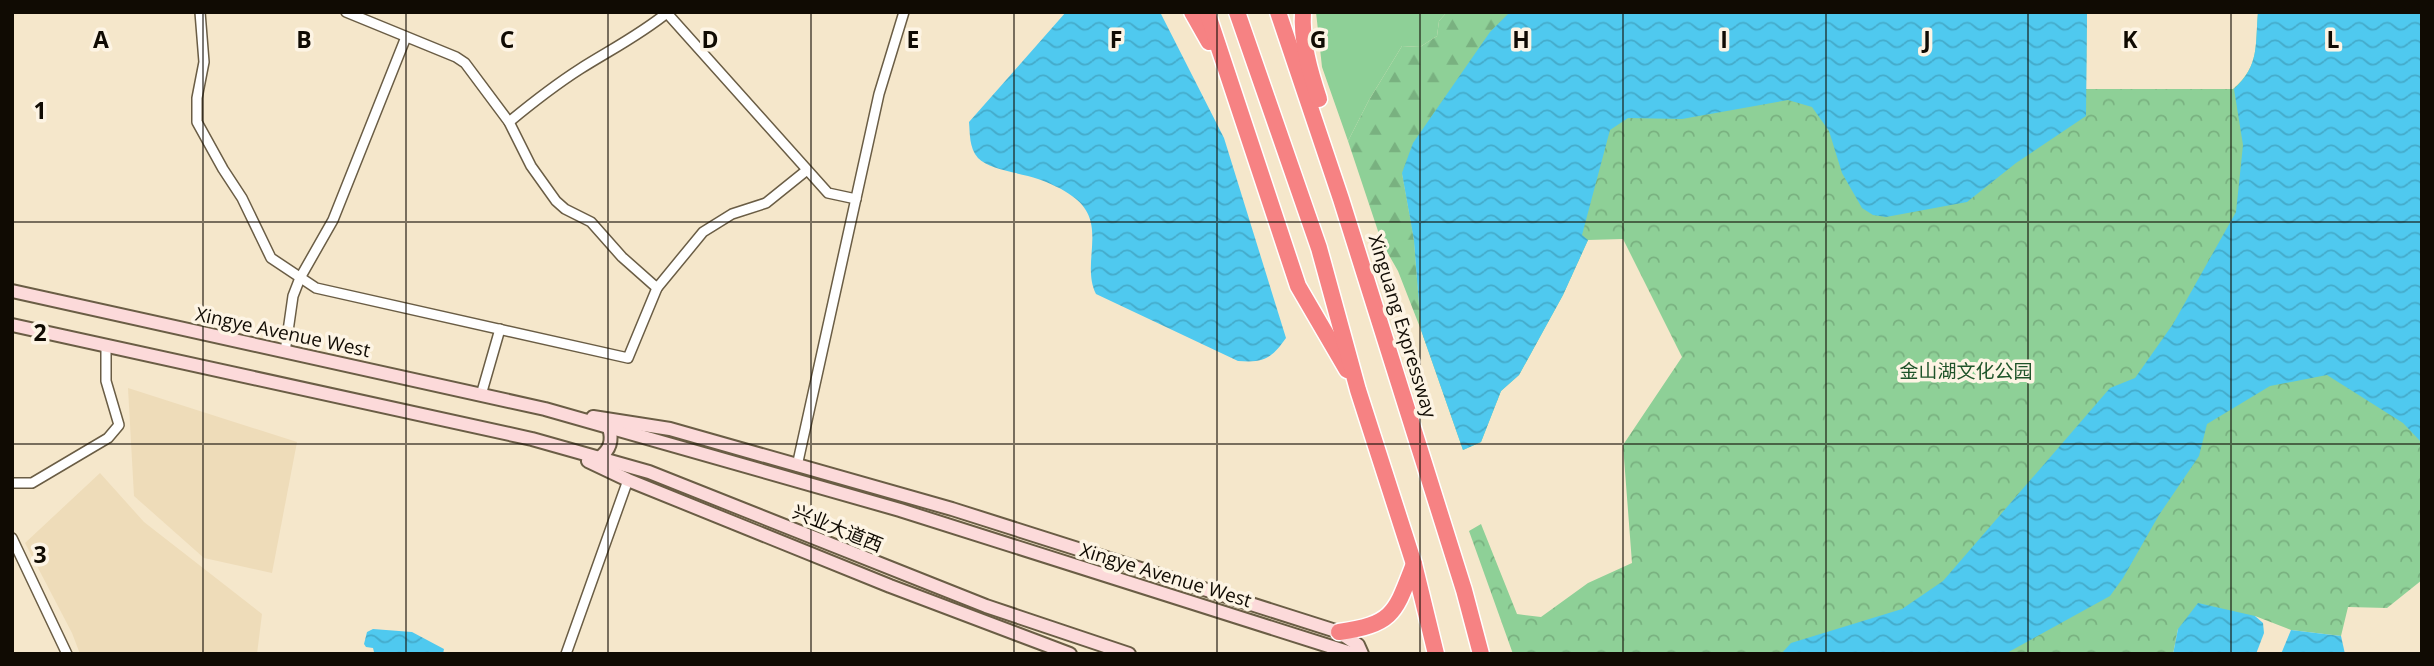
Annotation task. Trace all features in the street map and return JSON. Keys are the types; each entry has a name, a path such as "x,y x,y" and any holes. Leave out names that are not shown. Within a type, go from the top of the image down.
{"highway":[{"path":"1192,12 1229,78"},
{"path":"1207,12 1298,286 1359,390"},
{"path":"1237,12 1319,248 1359,390 1414,564 1436,654"},
{"name":"Xinguang Expressway","path":"1278,12 1341,199 1483,651"},
{"path":"1303,12 1302,26 1311,74 1369,254 1380,324"},
{"path":"1339,632 1382,622 1392,613 1400,602 1414,564"}],"main road":[{"name":"Xingye Avenue West","path":"12,291 545,409"},
{"path":"12,325 533,439 877,581 1070,654"},
{"path":"545,409 670,429 952,509 1339,632 1358,645 1362,654"},
{"name":"兴业大道西","path":"545,409 967,532"},
{"path":"599,458 607,452 612,437 609,428"},
{"name":"兴业大道西","path":"533,439 649,472 986,606 1129,654"},
{"name":"Xingye Avenue West","path":"967,532 1354,654"}],"street":[{"path":"200,12 204,62 197,98 197,122 242,198 271,258 316,288 628,358 657,288 704,232 732,214 766,203 807,170"},
{"path":"346,12 465,63 509,122 531,166 556,201 565,209 592,222 622,257 657,288"},
{"path":"797,466 879,94 904,12"},
{"path":"509,122 542,94 631,40 667,13 828,193 856,199"},
{"path":"285,352 293,296 300,278 333,220 406,37"},
{"path":"481,395 500,329"},
{"path":"12,483 32,483 108,439 119,425 106,381 106,345"},
{"path":"566,654 628,480"},
{"path":"12,538 67,654"}],"shaded area":[{"path":"128,388 297,442 272,573 204,558 134,496"},
{"path":"100,473 144,522 262,614 257,654 80,654 72,633 25,543"}],"green space":[{"path":"1316,12 1447,12 1439,21 1437,36 1420,47 1402,46 1348,141 1322,67"},
{"path":"1447,12 1510,12 1402,173 1414,240 1421,330 1398,271 1382,243 1348,141 1402,46 1420,47 1437,36 1439,21"},
{"name":"金山湖文化公园","path":"1510,12 2087,12 2086,89 2233,89 2252,63 2258,12 2422,12 2422,580 2387,608 2348,607 2341,636 2291,630 2255,616 2178,629 2173,654 1513,654 1469,531 1481,524 1517,614 1541,617 1588,583 1632,563 1623,445 1682,357 1623,239 1588,240 1563,295 1519,375 1501,391 1481,442 1463,450 1421,330 1414,240 1402,173 1413,143 1490,32"}],"water":[{"path":"1066,12 1160,12 1224,138 1286,338 1276,351 1266,358 1238,361 1096,294 1091,269 1092,230 1090,218 1083,206 1056,186 990,166 975,154 970,140 969,122"},
{"path":"1510,12 2087,12 2086,116 2016,163 1967,202 1886,217 1873,215 1862,208 1842,173 1829,131 1812,107 1788,100 1682,119 1628,118 1610,130 1582,235 1588,240 1563,295 1519,375 1501,391 1481,442 1463,450 1421,330 1414,240 1402,173 1413,143 1490,32"},
{"path":"2258,12 2422,12 2422,443 2403,423 2327,375 2270,386 2207,424 2199,456 2159,515 2110,596 2005,654 1781,654 1791,643 1902,609 1943,581 2110,388 2135,378 2173,324 2236,212 2243,145 2234,89 2248,71 2255,54"},
{"path":"2198,603 2255,616 2263,623 2264,633 2256,654 2173,654 2178,629"},
{"path":"373,629 412,632 444,649 443,654 378,654 364,644 367,632"},
{"path":"2291,630 2341,636 2345,654 2281,654"}]}
